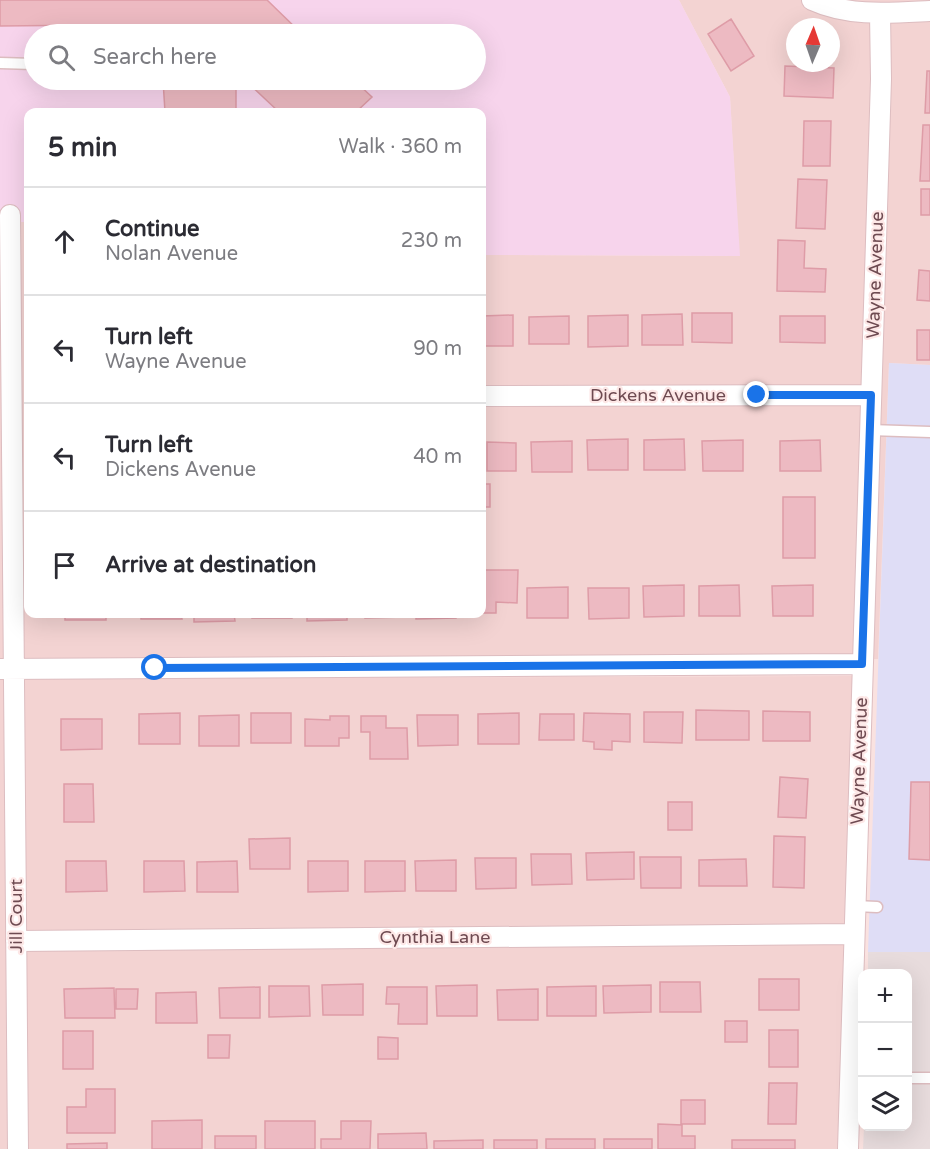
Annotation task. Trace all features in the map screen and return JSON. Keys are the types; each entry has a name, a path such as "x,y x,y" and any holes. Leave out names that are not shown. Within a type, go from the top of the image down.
{"street":[{"path":"812,0 831,8 880,13 930,11"},
{"name":"Wayne Avenue","path":"848,1149 856,1077 854,934 881,79 880,13"},
{"name":"Jill Court","path":"10,215 14,397 7,669 16,940 18,1149"},
{"name":"Dickens Avenue","path":"486,396 871,395"},
{"path":"7,669 862,664"},
{"name":"Cynthia Lane","path":"16,940 854,934"}],"lane":[{"path":"0,63 24,64"},
{"path":"870,430 930,432"},
{"path":"855,906 877,907"},
{"path":"912,1078 930,1078"}],"shaded area":[{"path":"0,0 679,0 730,97 740,256 486,255 486,108 24,108 24,222 0,222"},
{"path":"679,0 930,0 930,365 889,363 878,659 0,664 0,222 24,222 24,618 486,618 486,255 739,256 730,97"},
{"path":"889,363 930,365 930,952 868,952"},
{"path":"857,676 846,1149 0,1149 0,679"},
{"path":"868,952 930,952 930,1149 863,1149 864,1131 912,1131 912,969 868,969"}],"building":[{"path":"0,0 267,0 292,24 24,24 0,26"},
{"path":"731,19 754,56 731,71 708,34"},
{"path":"785,66 786,72 834,72 833,98 784,96"},
{"path":"927,71 930,71 930,113 925,113"},
{"path":"164,90 236,90 236,108 165,108"},
{"path":"256,90 365,90 372,97 360,108 275,108"},
{"path":"804,121 831,121 830,166 803,166"},
{"path":"923,125 930,125 930,181 920,181"},
{"path":"798,179 827,180 825,229 796,228"},
{"path":"921,189 930,189 930,215 921,215"},
{"path":"778,240 805,241 804,268 826,269 825,292 777,291"},
{"path":"919,270 930,271 930,301 917,300"},
{"path":"692,313 732,313 732,343 692,342"},
{"path":"682,314 683,345 642,345 642,315"},
{"path":"513,315 513,346 486,346 486,316"},
{"path":"628,315 628,346 588,347 588,316"},
{"path":"569,316 569,344 529,344 529,317"},
{"path":"780,316 825,316 825,343 780,342"},
{"path":"917,330 930,330 930,360 917,360"},
{"path":"628,439 628,470 588,470 587,440"},
{"path":"684,439 685,470 644,470 644,440"},
{"path":"743,440 743,471 703,471 702,441"},
{"path":"820,440 821,471 780,471 780,441"},
{"path":"572,441 572,472 532,472 531,442"},
{"path":"487,442 516,443 516,471 487,471"},
{"path":"486,484 490,484 490,507 486,507"},
{"path":"783,497 815,497 815,558 783,558"},
{"path":"486,570 518,570 517,603 496,602 496,613 486,613"},
{"path":"684,585 684,616 644,617 643,586"},
{"path":"739,585 740,616 699,616 699,586"},
{"path":"813,585 813,616 773,616 772,586"},
{"path":"568,587 568,618 527,618 527,588"},
{"path":"588,588 629,588 629,618 589,619"},
{"path":"65,618 106,618 106,620 65,620"},
{"path":"182,618 182,619 141,619"},
{"path":"194,618 235,618 235,621 194,622"},
{"path":"307,618 347,618 347,620 307,621"},
{"path":"696,710 749,711 749,740 696,740"},
{"path":"763,711 810,712 810,741 763,741"},
{"path":"644,712 683,712 682,743 644,742"},
{"path":"180,713 180,744 139,744 139,714"},
{"path":"251,713 291,713 291,743 251,743"},
{"path":"519,713 519,744 478,744 478,714"},
{"path":"584,713 630,714 630,742 612,741 612,750 594,749 594,742 583,741"},
{"path":"540,714 574,714 574,740 539,740"},
{"path":"239,715 239,746 199,746 199,716"},
{"path":"417,715 458,715 458,745 418,746"},
{"path":"330,716 349,716 349,738 339,738 339,746 305,746 305,719 330,720"},
{"path":"361,716 386,716 386,728 407,728 408,759 370,759 370,732 361,732"},
{"path":"61,719 102,719 102,749 61,750"},
{"path":"780,777 808,779 806,818 778,817"},
{"path":"911,782 930,782 930,860 909,859"},
{"path":"64,784 93,784 94,822 64,822"},
{"path":"668,802 692,802 692,830 668,830"},
{"path":"774,836 805,837 804,888 773,887"},
{"path":"290,838 290,869 250,869 249,839"},
{"path":"634,852 634,879 587,880 586,853"},
{"path":"531,854 571,854 572,884 532,885"},
{"path":"640,857 681,857 681,888 641,888"},
{"path":"475,858 516,858 516,888 476,889"},
{"path":"746,859 747,886 699,886 699,860"},
{"path":"456,860 456,891 416,891 415,861"},
{"path":"66,861 106,861 107,891 66,892"},
{"path":"144,861 184,861 185,891 144,892"},
{"path":"237,861 238,892 197,892 197,862"},
{"path":"308,861 348,861 348,891 308,892"},
{"path":"365,861 405,861 405,891 365,892"},
{"path":"759,979 799,979 799,1010 759,1010"},
{"path":"660,982 700,982 701,1012 660,1012"},
{"path":"363,984 363,1015 323,1015 322,985"},
{"path":"477,985 477,1016 437,1016 436,986"},
{"path":"651,985 651,1012 604,1013 603,986"},
{"path":"269,986 309,986 310,1016 269,1017"},
{"path":"596,986 596,1016 547,1016 547,987"},
{"path":"260,987 260,1018 220,1018 219,988"},
{"path":"387,987 427,987 427,1024 398,1024 399,1004 386,1004"},
{"path":"114,988 115,1018 65,1018 64,989"},
{"path":"116,989 138,989 137,1009 116,1009"},
{"path":"538,989 538,1020 498,1020 497,990"},
{"path":"196,992 197,1023 156,1023 156,993"},
{"path":"725,1021 747,1021 747,1042 725,1042"},
{"path":"769,1030 798,1030 798,1067 769,1067"},
{"path":"63,1031 93,1031 93,1069 63,1069"},
{"path":"208,1035 230,1035 229,1058 208,1058"},
{"path":"378,1037 398,1038 398,1059 378,1059"},
{"path":"769,1083 797,1083 796,1124 768,1124"},
{"path":"86,1089 115,1089 115,1133 67,1133 67,1107 86,1107"},
{"path":"681,1100 705,1100 705,1124 681,1124"},
{"path":"202,1120 202,1149 152,1149 152,1121"},
{"path":"265,1121 315,1121 315,1149 265,1149"},
{"path":"341,1121 371,1121 370,1149 321,1149 321,1139 341,1139"},
{"path":"658,1124 682,1125 682,1136 695,1136 695,1149 658,1149"},
{"path":"426,1133 427,1149 378,1149 378,1134"},
{"path":"215,1136 256,1136 256,1149 215,1149"},
{"path":"546,1139 595,1139 595,1149 546,1149"},
{"path":"604,1139 652,1139 652,1149 604,1149"},
{"path":"483,1140 483,1149 434,1149 434,1141"},
{"path":"494,1140 537,1140 537,1149 494,1149"},
{"path":"732,1140 795,1140 795,1149 732,1149"},
{"path":"107,1143 107,1149 67,1149 67,1144"}],"route":[{"path":"155,668 862,664 871,395 757,395"}]}
